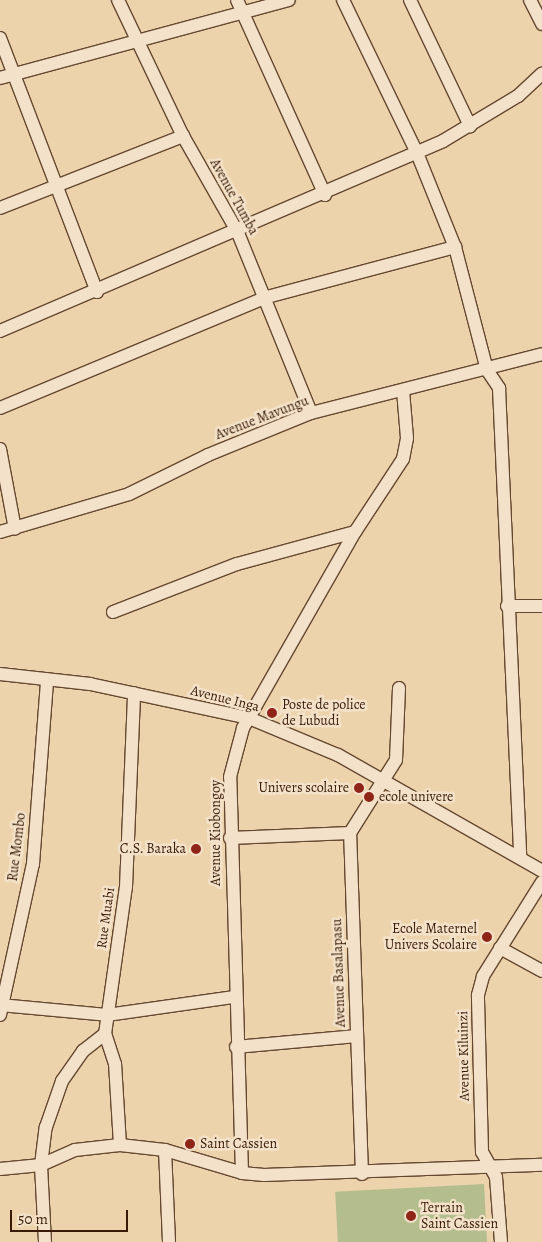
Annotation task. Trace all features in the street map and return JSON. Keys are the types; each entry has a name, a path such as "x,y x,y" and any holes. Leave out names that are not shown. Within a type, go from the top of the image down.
{"street":[{"name":"Avenue Tumba","path":"118,0 183,136 238,233 268,297 311,414"},
{"path":"237,0 325,195"},
{"path":"0,78 243,14 289,0"},
{"path":"343,0 417,153 455,247 487,370 499,388 520,858"},
{"path":"410,0 470,126"},
{"path":"530,0 542,24"},
{"path":"0,38 97,292"},
{"path":"0,331 238,233 417,153 470,126 518,96 542,74"},
{"path":"0,208 183,136"},
{"path":"0,408 268,297 455,247"},
{"name":"Avenue Mavungu","path":"0,532 129,494 208,455 311,414 487,370 542,354"},
{"name":"Avenue Kiobongoy","path":"242,1173 233,997 230,777 249,718 355,532 403,459 407,438 403,390"},
{"path":"0,449 14,529"},
{"path":"113,612 237,564 355,532"},
{"path":"508,606 542,606"},
{"name":"Avenue Inga","path":"0,674 134,693 249,718 338,755 542,871"},
{"name":"Rue Mombo","path":"1,1008 33,864 47,680"},
{"path":"230,838 350,833 385,781 399,752 399,688"},
{"name":"Rue Muabi","path":"120,1145 115,1064 105,1034 126,888 134,693"},
{"name":"Avenue Basalapasu","path":"350,833 362,1174"},
{"name":"Avenue Kiluinzi","path":"501,1242 498,1186 482,1152 478,1009 483,976 542,882"},
{"path":"500,948 542,971"},
{"path":"1,1008 107,1015 233,997"},
{"path":"44,1242 41,1165 46,1127 62,1081 83,1051 105,1034"},
{"path":"236,1047 356,1036"},
{"path":"0,1169 41,1165 75,1150 120,1145 165,1150 242,1173 362,1174 542,1165"},
{"path":"165,1150 169,1242"}],"green space":[{"name":"Terrain Saint Cassien","path":"484,1184 487,1242 338,1242 335,1192"}],"place":[{"name":"Poste de police de Lubudi","path":"272,713"},
{"name":"Univers scolaire","path":"359,788"},
{"name":"ecole univere","path":"369,797"},
{"name":"C.S. Baraka","path":"196,849"},
{"name":"Ecole Maternel Univers Scolaire","path":"487,937"},
{"name":"Saint Cassien","path":"190,1144"},
{"name":"Terrain Saint Cassien","path":"411,1216"}]}
